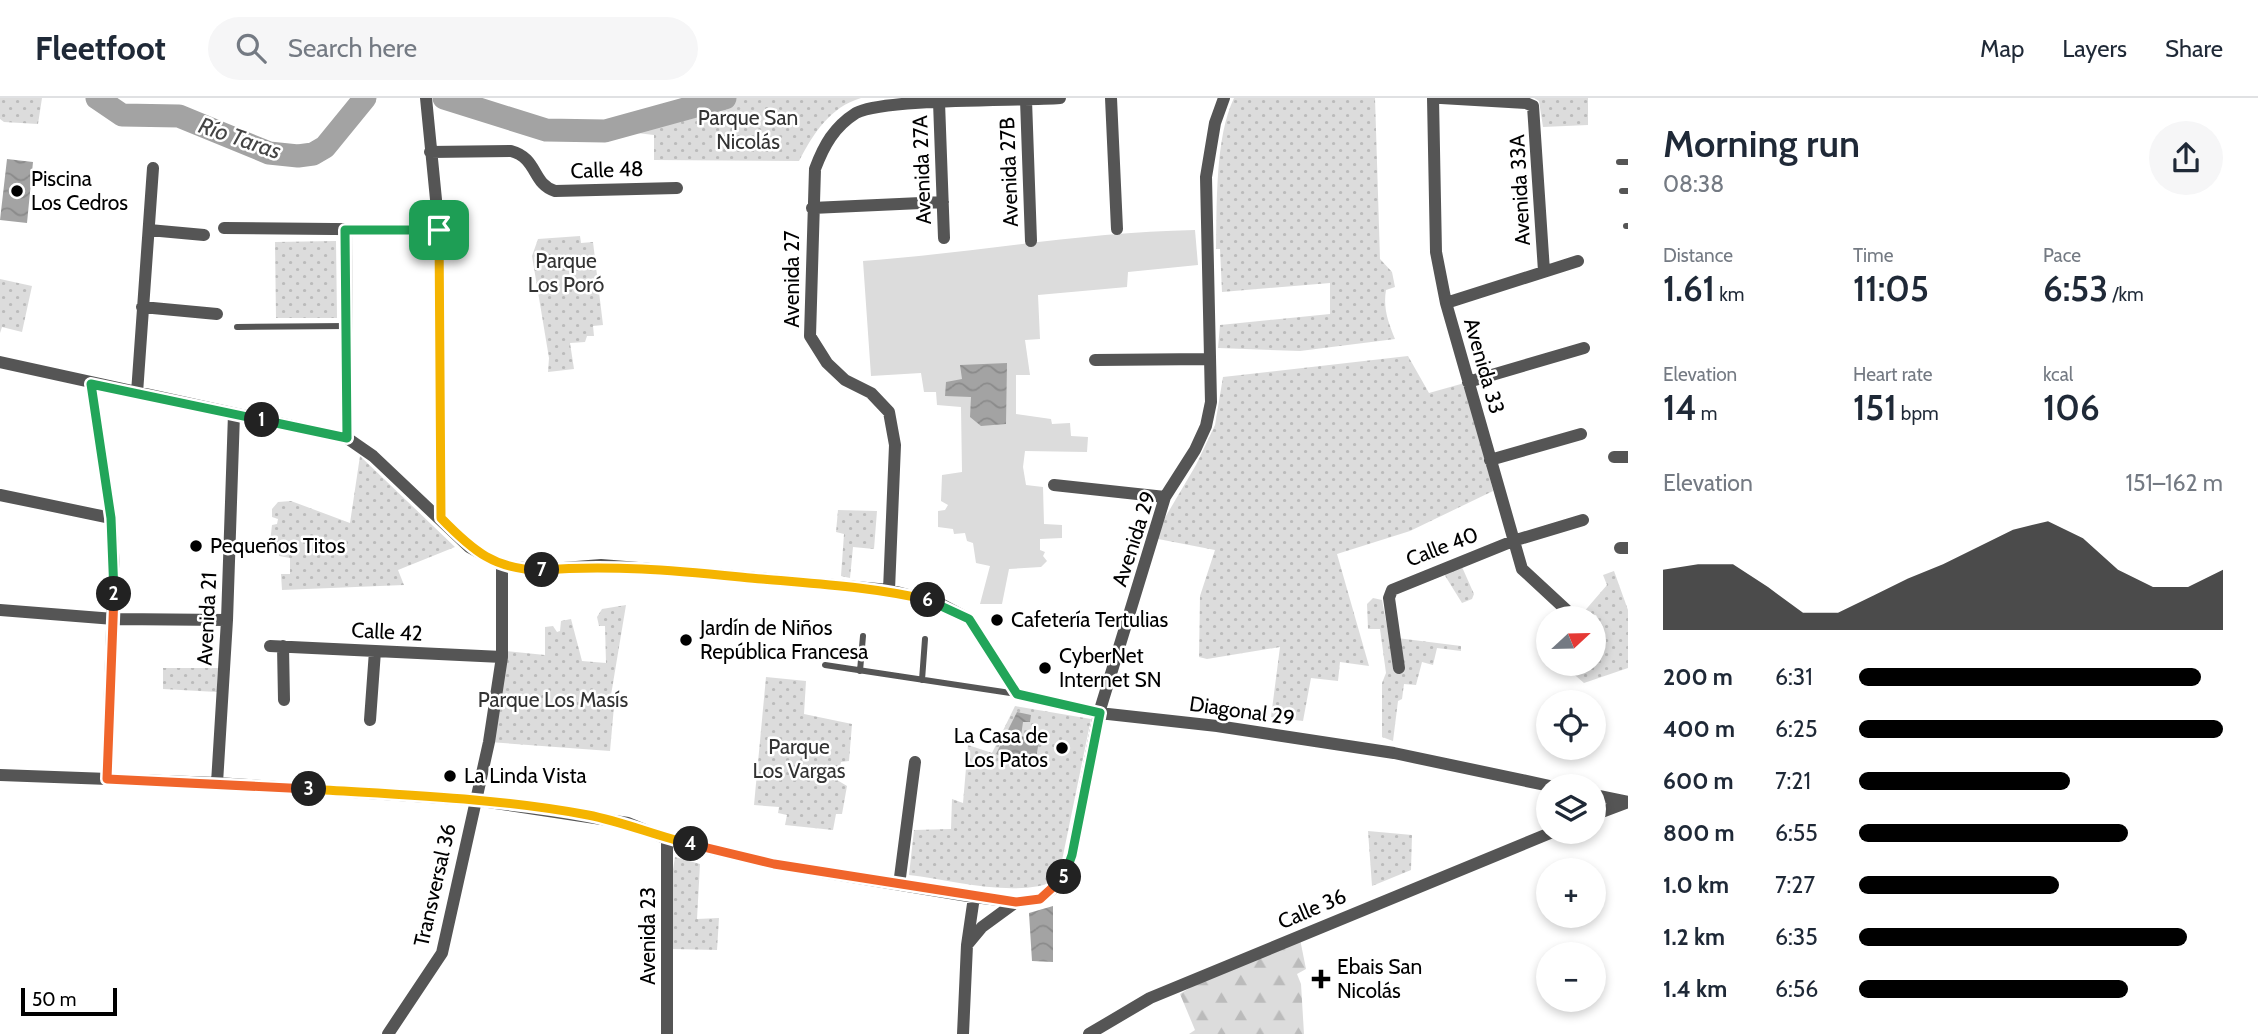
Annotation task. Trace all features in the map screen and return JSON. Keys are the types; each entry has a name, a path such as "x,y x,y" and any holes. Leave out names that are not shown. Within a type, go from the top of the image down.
{"street":[{"path":"939,102 1060,98"},
{"path":"1111,98 1117,229"},
{"name":"Avenida 29","path":"1016,902 1040,899 1063,880 1072,855 1100,713 1165,497 1206,426 1211,402 1206,177 1215,123 1224,98"},
{"name":"Avenida 33","path":"1433,98 1436,253 1446,303 1522,569 1562,606"},
{"name":"Avenida 33A","path":"1441,98 1525,103 1533,106 1544,271"},
{"name":"Avenida 27B","path":"1026,100 1031,241"},
{"name":"Avenida 27","path":"889,590 894,427 889,412 871,393 845,380 836,372 810,336 815,169 824,143 857,112 876,107 939,102"},
{"name":"Avenida 27A","path":"939,102 944,238"},
{"path":"426,103 439,230 441,518"},
{"name":"Calle 48","path":"430,152 511,151 522,154 528,158 542,183 555,191 677,188"},
{"path":"137,393 153,168"},
{"path":"812,208 943,202"},
{"path":"224,228 439,230"},
{"path":"149,230 204,235"},
{"path":"345,230 347,438"},
{"path":"1446,303 1578,261"},
{"path":"142,307 217,314"},
{"path":"1468,382 1584,348"},
{"path":"1095,360 1209,359"},
{"path":"0,362 347,438 373,456 469,547 502,565 539,570 601,565 889,590 939,603 969,619 1017,694"},
{"path":"91,384 111,518 114,619 107,779"},
{"name":"Avenida 21","path":"217,783 227,620 234,414"},
{"path":"1490,460 1581,434"},
{"path":"1054,485 1165,497"},
{"path":"0,495 111,518"},
{"name":"Calle 40","path":"1399,667 1389,598 1392,590 1513,541 1583,520"},
{"name":"Transversal 36","path":"388,1034 442,953 489,742 502,657 502,565"},
{"path":"0,610 114,619 227,620"},
{"name":"Calle 42","path":"284,700 277,646 502,657"},
{"path":"370,720 375,651"},
{"name":"Diagonal 29","path":"1017,694 1100,713 1217,726 1394,753 1536,783"},
{"path":"900,885 915,762"},
{"path":"0,775 217,783 475,800 606,819 667,839 774,864 1016,902"},
{"path":"1606,797 1628,802"},
{"path":"1606,811 1628,802"},
{"name":"Avenida 23","path":"667,839 667,1034"},
{"name":"Calle 36","path":"1089,1034 1150,998 1536,839"},
{"path":"963,1034 967,945 974,897"},
{"path":"967,945 982,927 1016,902"}],"lane":[{"path":"1619,162 1628,162"},
{"path":"237,327 346,326"},
{"path":"860,671 863,636"},
{"path":"922,680 925,639"},
{"path":"825,665 1017,694"}],"green space":[{"path":"0,98 42,98 38,124 4,122 0,119"},
{"name":"Parque San Nicolás","path":"729,98 861,98 831,115 810,141 799,161 654,160 654,135 637,133 635,124"},
{"path":"1234,98 1375,98 1380,259 1392,272 1395,287 1386,290 1385,303 1395,339 1300,351 1218,348 1220,325 1330,314 1330,283 1222,292 1220,249 1216,249 1218,172 1223,132"},
{"path":"1534,98 1588,98 1588,125 1543,127 1539,101"},
{"path":"1195,230 1198,265 1128,272 1127,287 1038,295 1040,339 1025,340 1030,375 1016,375 1016,414 1051,419 1052,424 1070,423 1071,436 1088,437 1087,452 1025,451 1023,467 1026,485 1043,487 1044,524 1062,525 1062,538 1040,539 1040,550 1045,552 1043,556 1047,561 1041,567 1009,569 1002,604 980,604 990,566 976,563 973,543 967,541 965,533 954,534 953,529 938,527 938,511 945,510 948,505 941,501 942,475 962,472 961,407 937,405 936,392 924,392 921,373 871,376 863,261 1111,235"},
{"name":"Parque Los Poró","path":"580,236 581,243 593,242 603,325 593,326 594,336 587,336 585,342 570,343 574,369 548,372 549,358 532,256 538,239"},
{"path":"336,241 337,318 276,318 275,242"},
{"path":"0,279 32,286 22,332 2,327 0,333"},
{"path":"1408,356 1429,393 1468,382 1493,491 1410,531 1337,554 1369,666 1340,662 1338,681 1311,678 1303,721 1271,717 1280,647 1207,659 1199,657 1200,596 1215,550 1153,538 1196,465 1215,425 1223,377"},
{"path":"360,456 455,547 398,570 404,585 282,590 281,574 290,574 290,558 279,556 278,544 270,543 272,525 277,524 278,519 272,517 272,509 278,502 291,501 350,523"},
{"path":"838,510 877,511 874,549 853,547 850,578 841,576 844,534 836,532"},
{"path":"1462,567 1474,594 1472,599 1462,603 1444,574"},
{"path":"1614,571 1628,610 1628,668 1606,676 1606,606 1589,606 1607,585 1603,575"},
{"path":"1373,598 1382,600 1389,637 1461,646 1461,651 1437,648 1433,665 1422,662 1416,685 1404,684 1402,699 1398,701 1393,741 1382,737 1382,683 1386,673 1380,629 1368,629 1367,604"},
{"name":"Parque Los Masís","path":"626,605 611,695 615,695 610,751 489,742 505,651 545,655 545,627 553,626 557,632 560,631 561,621 571,619 582,661 606,663 605,626 599,626 597,617 602,609"},
{"path":"163,668 218,668 217,692 163,689"},
{"path":"1576,676 1605,676 1584,683"},
{"name":"Parque Los Vargas","path":"766,677 806,681 804,714 852,724 849,761 841,762 837,780 847,786 842,814 836,814 833,830 785,825 787,815 778,813 779,807 754,805"},
{"path":"1015,706 1091,719 1058,880 1023,888 1004,888 909,875 914,830 951,829 952,799 963,803 968,745 992,753"},
{"path":"1368,831 1412,835 1411,870 1372,886"},
{"path":"675,857 700,864 697,919 719,918 717,950 671,949 671,882"},
{"path":"1300,939 1306,969 1297,974 1301,984 1304,1034 1189,1034 1195,1030 1180,994 1223,967"}],"water":[{"name":"Piscina Los Cedros","path":"7,159 33,162 27,223 0,220"},
{"path":"1007,363 1006,424 981,426 970,417 971,397 945,396 946,382 962,379 960,365"},
{"path":"1017,712 1031,715 1030,722 1023,722 1021,736 1039,741 1036,758 1024,756 1023,762 1016,761 1017,755 1011,754 1009,760 996,754"},
{"path":"1053,906 1053,962 1032,961 1029,913"}],"waterway":[{"name":"Río Taras","path":"97,98 122,115 179,116 269,153 298,156 313,154 325,147 365,98"},
{"name":"Río Taras","path":"444,98 546,130 605,131 725,98"}],"place":[{"name":"Piscina Los Cedros","path":"17,191"},
{"name":"Pequeños Titos","path":"196,546"},
{"name":"Cafetería Tertulias","path":"997,620"},
{"name":"Jardín de Niños República Francesa","path":"686,640"},
{"name":"CyberNet Internet SN","path":"1045,668"},
{"name":"La Casa de Los Patos","path":"1062,748"},
{"name":"La Linda Vista","path":"450,776"},
{"name":"Ebais San Nicolás","path":"1321,979"}],"route":[{"path":"345,230 439,230 441,518 469,547 502,565 539,570 601,565 889,590 939,603 969,619 1017,694 1100,713 1072,855 1063,880 1040,899 1016,902 774,864 667,839 628,824 475,800 217,783 107,779 114,569 111,518 91,384 347,438 345,230"}]}
